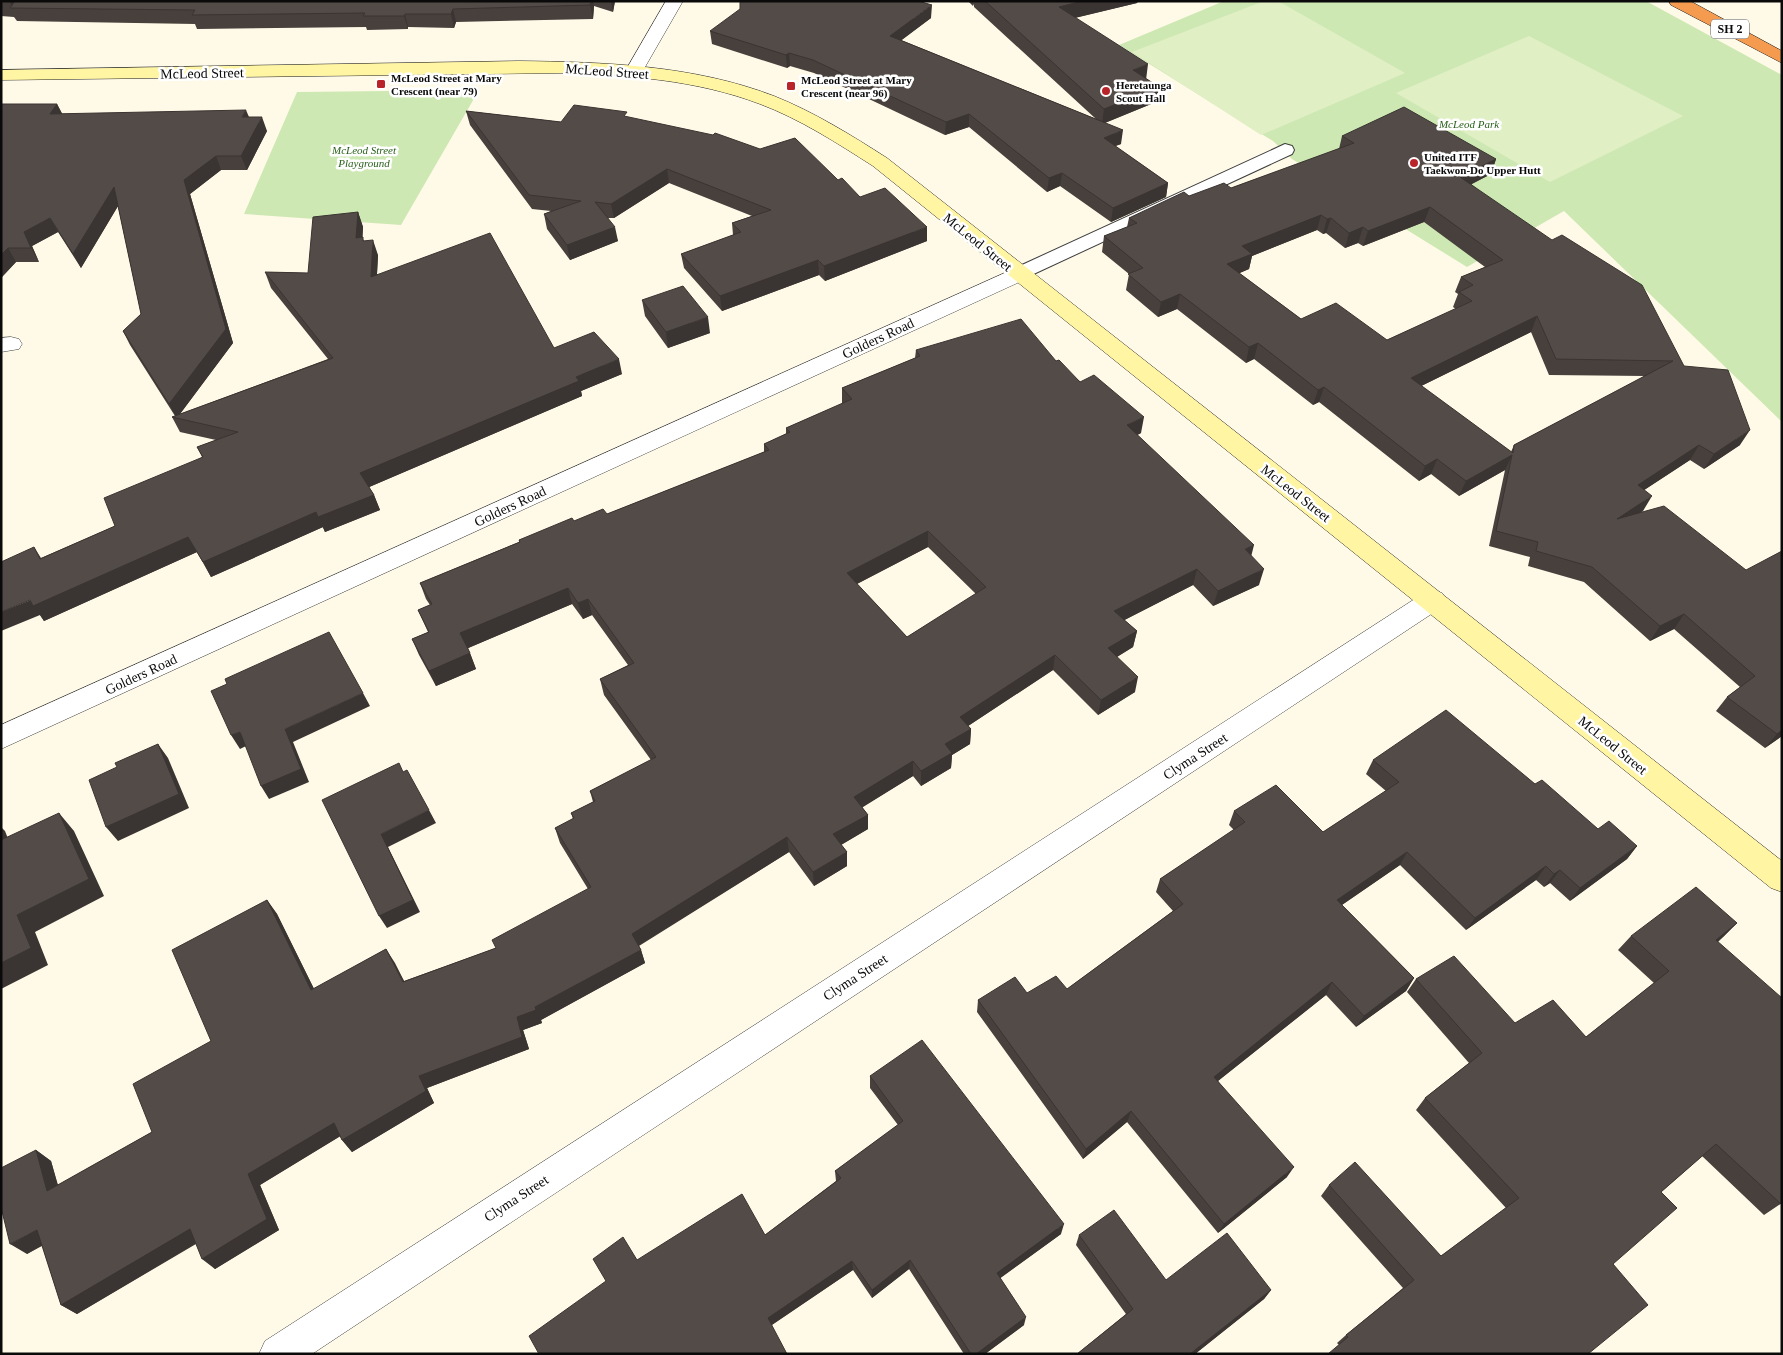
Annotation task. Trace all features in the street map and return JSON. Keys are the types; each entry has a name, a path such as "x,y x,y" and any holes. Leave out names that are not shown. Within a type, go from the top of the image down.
{"highway":[{"name":"SH 2","path":"1677,1 1782,58"}],"street":[{"path":"635,70 674,1"},
{"name":"McLeod Street","path":"1,75 532,66 635,70 728,87 774,103 824,126 880,162 1018,274 1433,600 1782,879"},
{"name":"Golders Road","path":"1,738 1018,274"},
{"name":"Clyma Street","path":"278,1354 1433,600"}],"lane":[{"path":"1018,274 1285,150"}],"green space":[{"name":"McLeod Park","path":"1224,1 1646,1 1782,75 1782,422 1564,211 1467,267 1292,159 1273,141 1119,45"},
{"path":"1264,1 1278,1 1405,73 1261,135 1132,52"},
{"path":"1529,36 1683,116 1550,182 1396,93"},
{"name":"McLeod Street Playground","path":"479,90 401,225 244,214 297,92"}],"building":[{"path":"15,1 591,1 590,5 453,9 451,14 363,16 365,13 192,15 195,10 10,8"},
{"path":"740,1 918,1 932,5 890,36 1123,130 1104,138 1168,183 1113,208 1062,173 1049,178 969,114 946,122 813,60 789,53 786,55 710,31 740,9"},
{"path":"985,1 1083,1 1059,7 1148,64 1133,70 1159,87 1104,109"},
{"path":"1,104 57,104 50,114 246,110 242,117 262,117 241,156 216,156 184,180 226,329 169,404 123,331 141,314 114,187 73,254 50,218 24,232 31,248 8,248 1,255"},
{"path":"574,105 627,112 624,116 713,135 715,133 760,149 795,138 838,180 842,178 860,197 885,188 927,227 824,266 818,260 720,296 681,254 741,232 732,223 771,210 667,169 611,204 595,202 615,227 567,245 544,214 581,201 529,195 466,111 561,122"},
{"path":"1404,107 1496,159 1460,177 1552,240 1562,235 1642,285 1684,366 1728,370 1750,430 1714,454 1699,445 1638,485 1652,496 1617,519 1664,506 1746,570 1782,551 1782,730 1777,734 1727,697 1755,676 1684,614 1660,626 1592,567 1536,551 1538,542 1496,531 1512,455 1466,481 1437,459 1425,466 1324,387 1318,390 1258,343 1249,347 1180,294 1161,302 1128,274 1143,268 1104,236 1137,223 1129,218 1184,192 1189,196 1224,183 1231,188 1354,143 1342,136","holes":["1430,207 1503,260 1461,277 1473,285 1459,292 1472,301 1387,340 1336,303 1301,319 1227,264 1252,254 1242,246 1321,215 1327,219 1331,218 1349,233 1363,227 1368,231","1537,316 1556,359 1673,361 1514,445 1513,453 1411,378"]},
{"path":"358,212 356,238 363,237 363,241 373,240 371,277 490,233 554,348 594,332 619,359 576,377 579,381 360,473 374,495 318,517 316,512 203,562 188,537 33,606 30,600 1,612 1,562 34,547 40,559 115,526 104,498 203,457 197,447 238,432 172,417 333,358 265,272 308,273 313,217"},
{"path":"683,286 708,317 666,332 642,300"},
{"path":"1021,319 1056,361 1059,360 1080,382 1094,375 1144,417 1127,425 1254,545 1245,549 1264,569 1218,591 1197,569 1114,611 1137,631 1108,648 1138,677 1101,700 1055,655 960,717 971,729 945,744 952,753 921,771 913,761 854,797 868,815 833,834 847,852 813,872 787,837 632,934 641,950 535,1007 536,1010 517,1017 522,1037 419,1076 426,1091 342,1140 334,1123 248,1174 267,1219 202,1259 190,1229 61,1305 37,1230 10,1244 1,1207 1,1168 36,1150 47,1191 152,1132 133,1084 211,1041 172,950 267,900 311,990 386,949 403,982 496,948 492,940 591,887 555,828 574,818 571,813 595,801 590,791 656,757 600,679 634,663 588,599 578,603 568,588 460,633 470,653 429,671 412,639 429,632 418,610 432,604 420,583 520,542 519,540 572,518 574,521 603,509 607,514 769,450 764,444 790,432 786,428 852,399 842,388 920,356 916,350","holes":["928,531 986,587 907,637 847,573"]},
{"path":"329,632 363,693 285,729 301,769 261,786 240,732 231,735 211,691 227,684 225,679"},
{"path":"1446,710 1535,784 1542,780 1598,829 1609,821 1637,846 1580,888 1560,870 1554,874 1546,866 1475,918 1407,852 1337,900 1414,978 1364,1016 1332,982 1214,1077 1294,1167 1224,1224 1131,1111 1086,1149 978,1000 1015,977 1027,993 1056,976 1067,989 1183,904 1160,879 1245,822 1234,811 1276,785 1323,832 1399,782 1373,760"},
{"path":"158,744 179,794 106,827 89,780 117,767 115,763"},
{"path":"399,763 403,772 407,770 429,810 381,834 413,900 379,916 322,800"},
{"path":"59,813 89,879 17,915 31,948 1,963 1,840"},
{"path":"1696,887 1737,923 1716,940 1782,998 1782,1203 1716,1144 1661,1192 1677,1208 1613,1264 1648,1305 1588,1354 1328,1354 1348,1337 1346,1335 1414,1280 1329,1185 1355,1162 1441,1256 1519,1198 1425,1098 1482,1053 1416,979 1454,956 1515,1023 1553,1000 1586,1037 1669,971 1631,936"},
{"path":"922,1040 1064,1224 997,1273 1026,1317 976,1354 971,1354 910,1260 872,1290 852,1261 768,1318 787,1354 539,1354 529,1336 606,1281 593,1259 623,1237 637,1260 742,1194 765,1235 841,1178 835,1171 903,1121 870,1076"},
{"path":"1114,1210 1166,1280 1227,1233 1271,1290 1190,1354 1077,1354 1133,1309 1079,1235"}],"place":[{"name":"McLeod Street at Mary Crescent (near 79)","path":"381,84"},
{"name":"McLeod Street at Mary Crescent (near 96)","path":"791,86"},
{"name":"Heretaunga Scout Hall","path":"1106,91"},
{"name":"United ITF Taekwon-Do Upper Hutt","path":"1414,163"}]}
